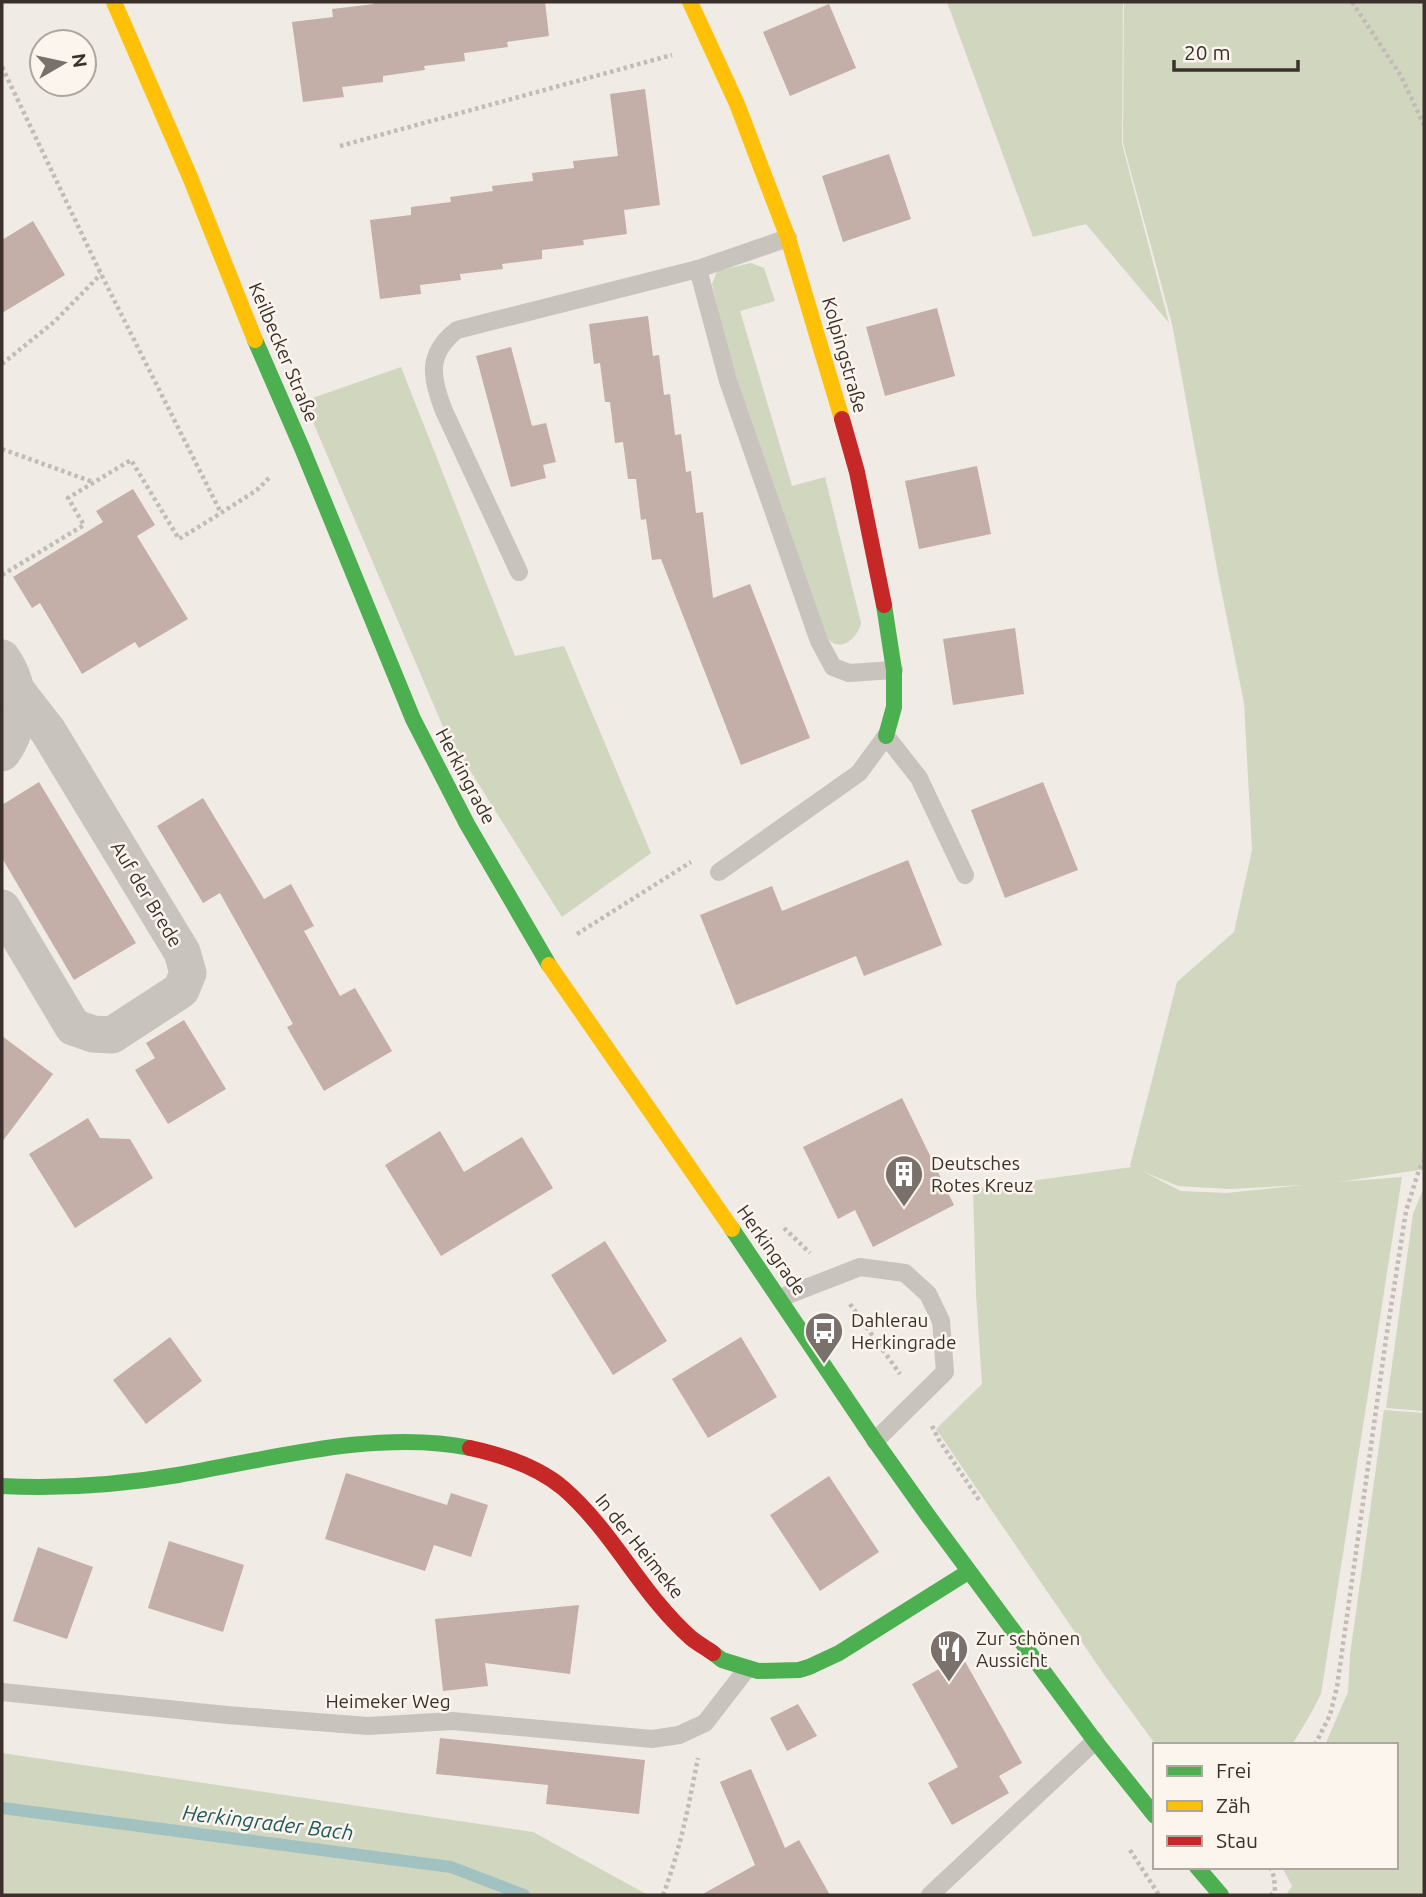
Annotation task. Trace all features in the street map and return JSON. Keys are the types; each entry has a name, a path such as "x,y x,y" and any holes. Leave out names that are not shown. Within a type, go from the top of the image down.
{"main road":[{"name":"Keilbecker Straße","path":"114,2 190,177 251,331 413,719"},
{"name":"Kolpingstraße","path":"690,2 737,104 788,238 857,472 888,623 894,670 894,707 886,736"},
{"name":"Herkingrade","path":"413,719 467,824 542,956 968,1572 1153,1814"},
{"name":"In der Heimeke","path":"2,1486 46,1488 121,1483 326,1448 379,1442 438,1442 505,1457 535,1469 562,1487 597,1520 663,1609 685,1633 714,1656 746,1670 771,1674 801,1670 835,1656 968,1572"},
{"path":"1199,1869 1221,1895"}],"street":[{"name":"Auf der Brede","path":"2,753 18,716 18,703 9,674"},
{"name":"Auf der Brede","path":"2,908 73,1027 93,1034 112,1034 181,990 188,973 182,951 48,732 9,674"}],"lane":[{"path":"519,572 436,391 434,362 446,339 457,330 698,269 788,238"},
{"path":"698,269 728,381 819,641 832,667 849,673 894,670"},
{"path":"719,872 859,773 886,736 919,778 965,875"},
{"path":"780,1298 860,1267 905,1273 928,1293 941,1321 945,1372 875,1441"},
{"path":"705,1723 746,1670"},
{"name":"Heimeker Weg","path":"2,1692 368,1726 452,1721 652,1739 679,1735 705,1723"},
{"path":"930,1895 1095,1741"}],"path":[{"path":"1352,2 1401,76 1424,125"},
{"path":"340,146 710,45"},
{"path":"3,71 221,513"},
{"path":"2,365 54,322 101,274"},
{"path":"2,449 94,482"},
{"path":"2,575 85,525 68,498 131,460 179,539 257,490"},
{"path":"576,934 666,878"},
{"path":"1316,1743 1330,1715 1337,1687 1406,1211 1424,1160"},
{"path":"663,1895 690,1799 705,1723"},
{"path":"1270,1869 1275,1884 1275,1891 1271,1895"}],"green space":[{"path":"947,2 1123,2 1122,144 1169,323 1086,224 1033,237"},
{"path":"1124,2 1424,2 1424,1171 1339,1182 1402,1177 1321,1694 1293,1743 1155,1743 1105,1676 936,1429 982,1384 973,1189 1132,1167 1130,1166 1177,982 1234,932 1252,850 1244,703 1172,324 1123,143","holes":["1142,1171 1178,1186 1229,1189 1303,1185 1226,1193 1181,1191"]},
{"path":"751,263 764,268 775,301 740,311 792,486 825,477 861,623 853,638 843,644 833,643 822,629 732,370 712,284 717,271"},
{"path":"401,367 515,656 564,646 651,853 562,917 444,729 304,401"},
{"path":"1424,1187 1424,1411 1386,1408 1413,1214"},
{"path":"1384,1410 1424,1413 1424,1895 1286,1895 1292,1886 1283,1869 1398,1869 1398,1743 1326,1743 1348,1692 1350,1655"},
{"path":"2,1753 533,1832 648,1895 2,1895"}],"building":[{"path":"373,2 545,2 549,36 507,42 508,47 464,53 465,61 424,66 425,70 383,76 383,82 342,87 344,97 303,102 292,22 333,17 332,9 374,4"},
{"path":"829,4 856,68 790,96 763,32"},
{"path":"645,89 660,205 624,210 627,234 583,240 584,245 542,250 542,259 502,264 503,269 460,274 461,280 420,285 421,294 380,299 370,220 411,215 411,207 451,202 450,197 493,191 492,186 533,181 532,173 574,168 573,161 618,156 610,94"},
{"path":"889,154 911,219 843,242 822,176"},
{"path":"33,221 65,275 2,313 2,240"},
{"path":"937,308 955,376 885,396 866,327"},
{"path":"648,316 653,356 659,355 664,395 670,394 675,435 681,434 686,472 691,471 696,513 703,512 713,598 750,584 810,738 741,765 661,559 652,560 646,519 641,520 636,479 628,479 623,442 615,443 610,402 605,402 600,363 594,364 589,324"},
{"path":"511,347 532,426 546,423 556,462 543,465 546,478 511,487 476,356"},
{"path":"977,466 991,534 919,549 905,481"},
{"path":"133,489 155,525 137,536 188,619 139,648 135,642 82,674 40,603 32,608 13,577 103,522 96,511"},
{"path":"1015,628 1024,694 953,705 943,639"},
{"path":"39,782 136,943 74,980 2,858 2,805"},
{"path":"1043,782 1078,870 1005,898 971,810"},
{"path":"203,798 264,899 291,884 314,926 304,931 340,996 355,988 392,1051 324,1091 287,1027 293,1024 220,893 203,903 157,826"},
{"path":"908,860 942,945 864,976 856,956 736,1005 700,915 772,886 782,911"},
{"path":"184,1020 226,1089 168,1124 135,1070 155,1058 146,1043"},
{"path":"2,1036 53,1074 2,1142"},
{"path":"902,1098 954,1205 873,1247 855,1210 838,1219 803,1147"},
{"path":"88,1118 100,1138 130,1139 153,1178 75,1228 29,1154"},
{"path":"440,1131 464,1172 522,1137 553,1188 441,1256 385,1165"},
{"path":"605,1241 667,1341 613,1375 551,1275"},
{"path":"170,1337 202,1381 146,1424 113,1380"},
{"path":"741,1337 777,1397 708,1438 672,1379"},
{"path":"346,1473 447,1505 451,1493 488,1505 471,1557 434,1545 425,1571 325,1539"},
{"path":"829,1476 879,1552 820,1591 770,1515"},
{"path":"169,1541 244,1565 223,1632 148,1608"},
{"path":"38,1547 93,1567 67,1639 13,1621"},
{"path":"579,1605 570,1674 485,1663 488,1686 443,1691 435,1619"},
{"path":"962,1656 1022,1763 999,1776 1009,1793 952,1825 928,1783 958,1767 912,1684"},
{"path":"798,1704 817,1736 787,1751 770,1718"},
{"path":"440,1738 645,1760 639,1814 546,1804 548,1785 436,1774"},
{"path":"751,1769 785,1848 799,1840 830,1895 701,1895 755,1865 720,1782"}],"waterway":[{"name":"Herkingrader Bach","path":"2,1808 451,1867 524,1895"}],"traffic: fast":[{"path":"255,340 413,719 467,824 549,965"},
{"path":"884,605 894,670 894,707 886,736"},
{"path":"732,1229 929,1517 1095,1741 1153,1814"},
{"path":"2,1486 68,1486 134,1481 361,1444 435,1443 470,1448"},
{"path":"713,1653 722,1660 758,1671 799,1670 809,1667 839,1653 968,1572"},
{"path":"1199,1869 1221,1895"}],"traffic: slow":[{"path":"114,2 190,177 255,340"},
{"path":"690,2 737,104 788,238 842,419"},
{"path":"549,965 732,1229"}],"traffic: jam":[{"path":"842,419 857,472 884,605"},
{"path":"470,1448 519,1462 542,1473 563,1488 597,1523 673,1621 713,1653"}],"place":[{"name":"Deutsches Rotes Kreuz","path":"904,1208"},
{"name":"Dahlerau Herkingrade","path":"824,1365"},
{"name":"Zur schönen Aussicht","path":"949,1683"}]}
